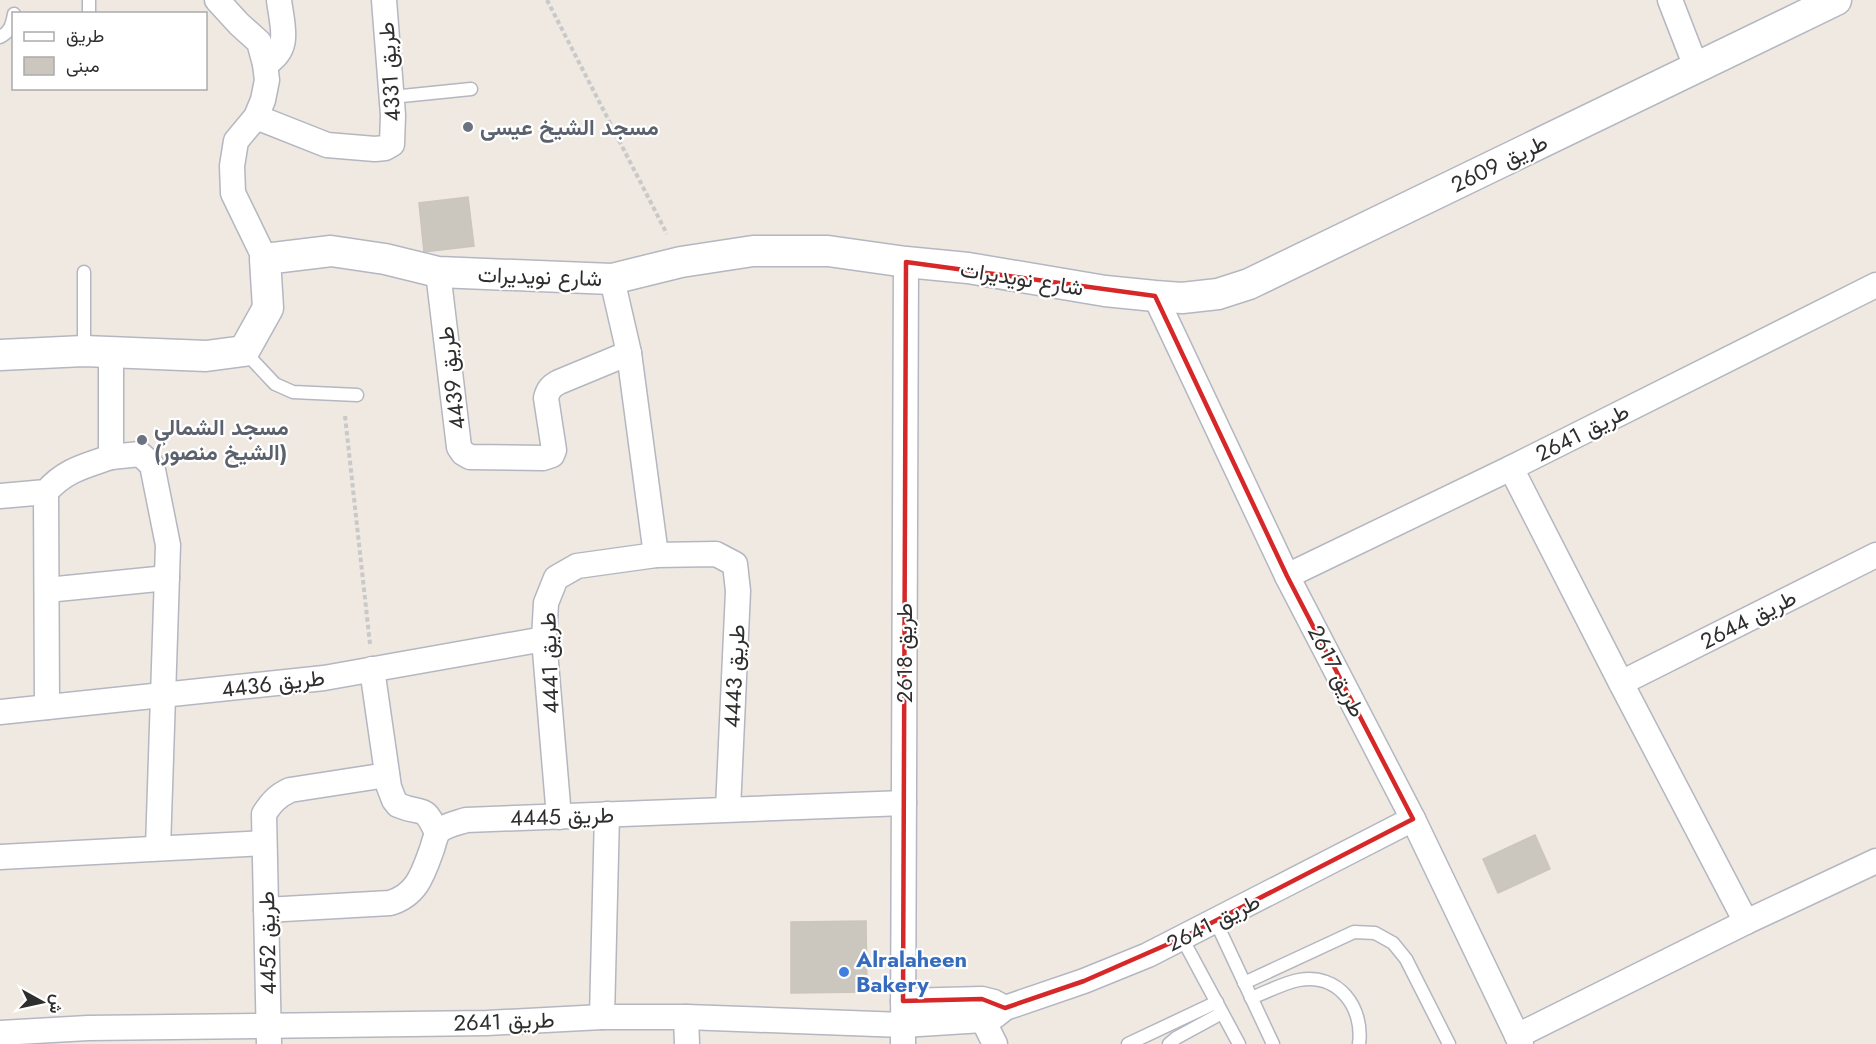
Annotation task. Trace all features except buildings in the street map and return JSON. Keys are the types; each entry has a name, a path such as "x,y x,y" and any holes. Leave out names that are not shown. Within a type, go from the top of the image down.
{"street":[{"path":"0,355 98,352 206,356 244,351 268,308 265,259 233,193 232,166 236,141 256,117 263,100 266,72 259,42 238,24 217,0"},
{"path":"266,72 279,54 284,42 279,0"},
{"name":"طريق 4331","path":"256,117 327,146 375,149 385,148 392,144 392,97 384,0"},
{"path":"1670,0 1696,67"},
{"name":"طريق 2609","path":"1155,296 1182,298 1218,294 1249,284 1836,0"},
{"name":"شارع نويديرات","path":"265,259 331,251 385,259 438,272 612,279 681,262 753,251 828,251 968,268 1105,291 1155,296"},
{"name":"طريق 2618","path":"903,1023 906,262"},
{"name":"طريق 4439","path":"438,272 459,447 470,457 543,458 552,455 554,450 546,398 548,391 559,382 629,353"},
{"path":"612,279 629,353 656,555"},
{"name":"طريق 2641","path":"1287,576 1511,468 1876,285"},
{"name":"طريق 2617","path":"1155,296 1287,576 1413,819 1519,1040"},
{"path":"98,352 111,457"},
{"path":"47,707 46,492 57,479 77,468 111,457 140,454 152,465 168,545 158,848"},
{"path":"1511,468 1746,922"},
{"path":"0,496 46,492"},
{"name":"طريق 4441","path":"559,817 544,639 546,603 556,578 577,566 656,555 716,554"},
{"name":"طريق 4443","path":"716,554 735,564 738,591 729,809"},
{"name":"طريق 2644","path":"1621,683 1876,555"},
{"path":"47,590 167,578"},
{"name":"طريق 4436","path":"0,712 324,678 544,639"},
{"path":"266,910 390,903 400,900 416,887 437,833 429,815 423,811 404,807 394,800 388,787 372,669"},
{"name":"طريق 4452","path":"269,1035 264,814 270,804 290,790 387,775"},
{"name":"طريق 4445","path":"437,833 446,826 466,820 904,803"},
{"path":"602,1017 607,814"},
{"name":"طريق 2641","path":"0,1034 88,1036 487,1034 602,1017 903,1023 983,1020 995,1016 1005,1008 1148,955 1413,819"},
{"path":"0,857 264,843"},
{"path":"1519,1040 1746,922 1876,861"},
{"name":"طريق 2641","path":"903,1023 982,999 1005,1008"},
{"path":"686,1017 687,1044"},
{"path":"983,1020 995,1044"}],"lane":[{"path":"0,37 7,34 12,26"},
{"path":"392,97 471,89"},
{"path":"84,272 98,352"},
{"path":"244,351 275,384 293,392 357,395"},
{"path":"1215,920 1272,1044"},
{"path":"1244,983 1354,932 1375,933 1393,942 1406,959 1449,1044"},
{"path":"1182,938 1239,1044"},
{"path":"1251,998 1300,980 1326,982 1342,992 1355,1007 1359,1019 1359,1044"},
{"path":"1169,1044 1220,1007"},
{"path":"1128,1044 1220,1007"}],"path":[{"path":"547,0 681,262"},
{"path":"342,394 372,669"}],"highlighted area":[{"path":"906,262 1155,296 1287,576 1413,819 1182,938 1084,981 1005,1008 982,999 903,1001"}],"place":[{"name":"مسجد الشيخ عيسى","path":"468,127"},
{"name":"مسجد الشمالي (الشيخ منصور)","path":"142,440"},
{"name":"Alralaheen Bakery","path":"844,972"}]}
